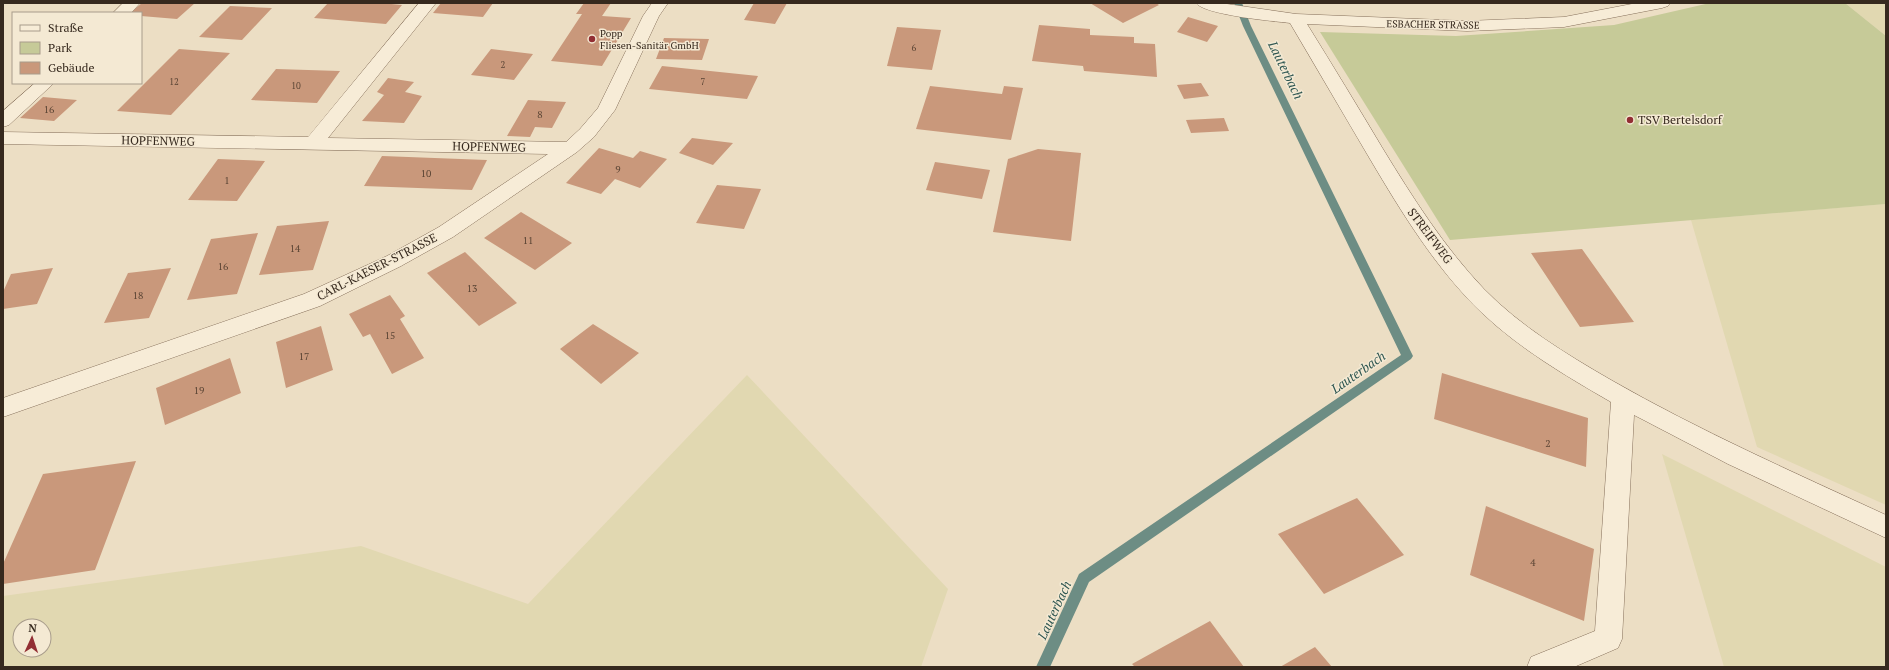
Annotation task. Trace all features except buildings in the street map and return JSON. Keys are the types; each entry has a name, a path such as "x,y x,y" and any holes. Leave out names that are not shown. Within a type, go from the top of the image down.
{"street":[{"path":"122,12 132,3"},
{"path":"313,144 428,3"},
{"name":"CARL-KAESER-STRASSE","path":"3,408 312,300 394,261 446,232 570,148 588,133 606,110 651,16 660,3"},
{"name":"ESBACHER STRASSE","path":"1211,5 1296,19 1466,26 1564,22 1662,3"},
{"name":"STREIFWEG","path":"1296,19 1411,212 1438,250 1478,296 1509,323 1559,359 1623,398 1694,437 1886,527"},
{"path":"3,121 44,84"},
{"name":"HOPFENWEG","path":"3,138 570,148"},
{"path":"1541,667 1608,640 1623,398"}],"shaded area":[{"path":"1845,3 1886,3 1886,36"},
{"path":"1886,204 1886,505 1757,447 1691,220"},
{"path":"747,375 948,589 921,667 3,667 3,596 361,546 528,604"},
{"path":"1662,454 1886,567 1886,667 1724,667"}],"green space":[{"name":"TSV Bertelsdorf","path":"1710,3 1845,3 1886,36 1886,204 1450,240 1320,32 1456,36 1614,25"}],"waterway":[{"name":"Lauterbach","path":"1043,667 1084,578 1407,356 1247,26 1238,3"}],"place":[{"name":"Popp Fliesen-Sanitär GmbH","path":"592,39"},
{"name":"TSV Bertelsdorf","path":"1630,120"}]}
